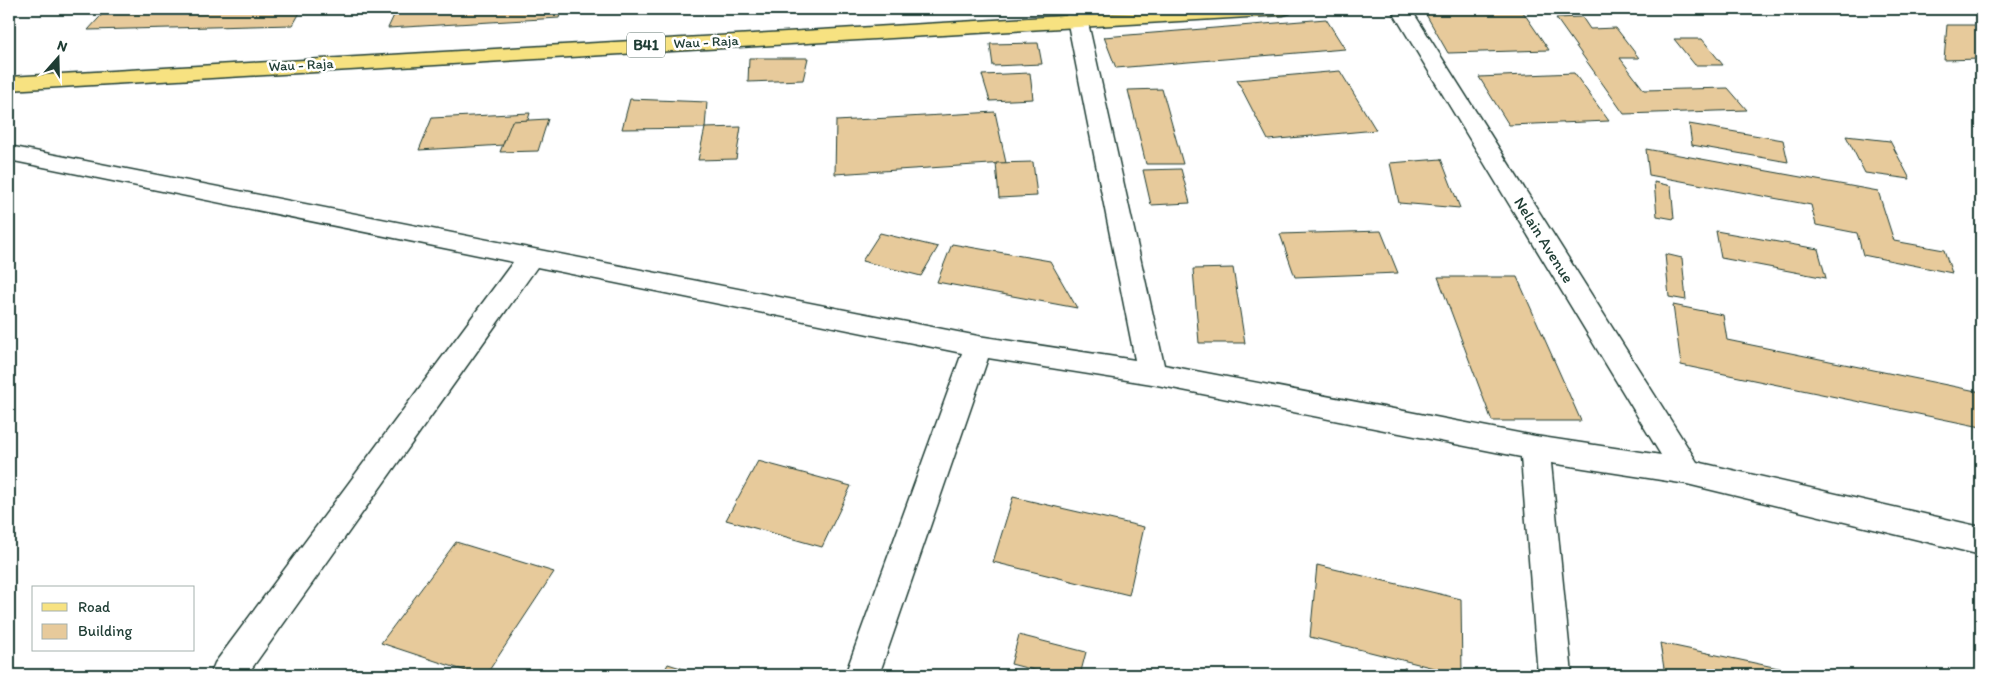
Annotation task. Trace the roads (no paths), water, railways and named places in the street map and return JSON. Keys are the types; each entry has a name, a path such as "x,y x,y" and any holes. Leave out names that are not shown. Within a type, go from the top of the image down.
{"main road":[{"name":"Wau - Raja","path":"9,84 1076,14 1283,9"}],"street":[{"name":"Nelain Avenue","path":"1401,9 1687,472"},
{"path":"1076,14 1152,373"},
{"path":"9,153 978,346 1152,373 1535,448 1687,472 1981,541"},
{"path":"227,675 530,258"},
{"path":"862,675 978,346"},
{"path":"1535,448 1555,675"}]}
